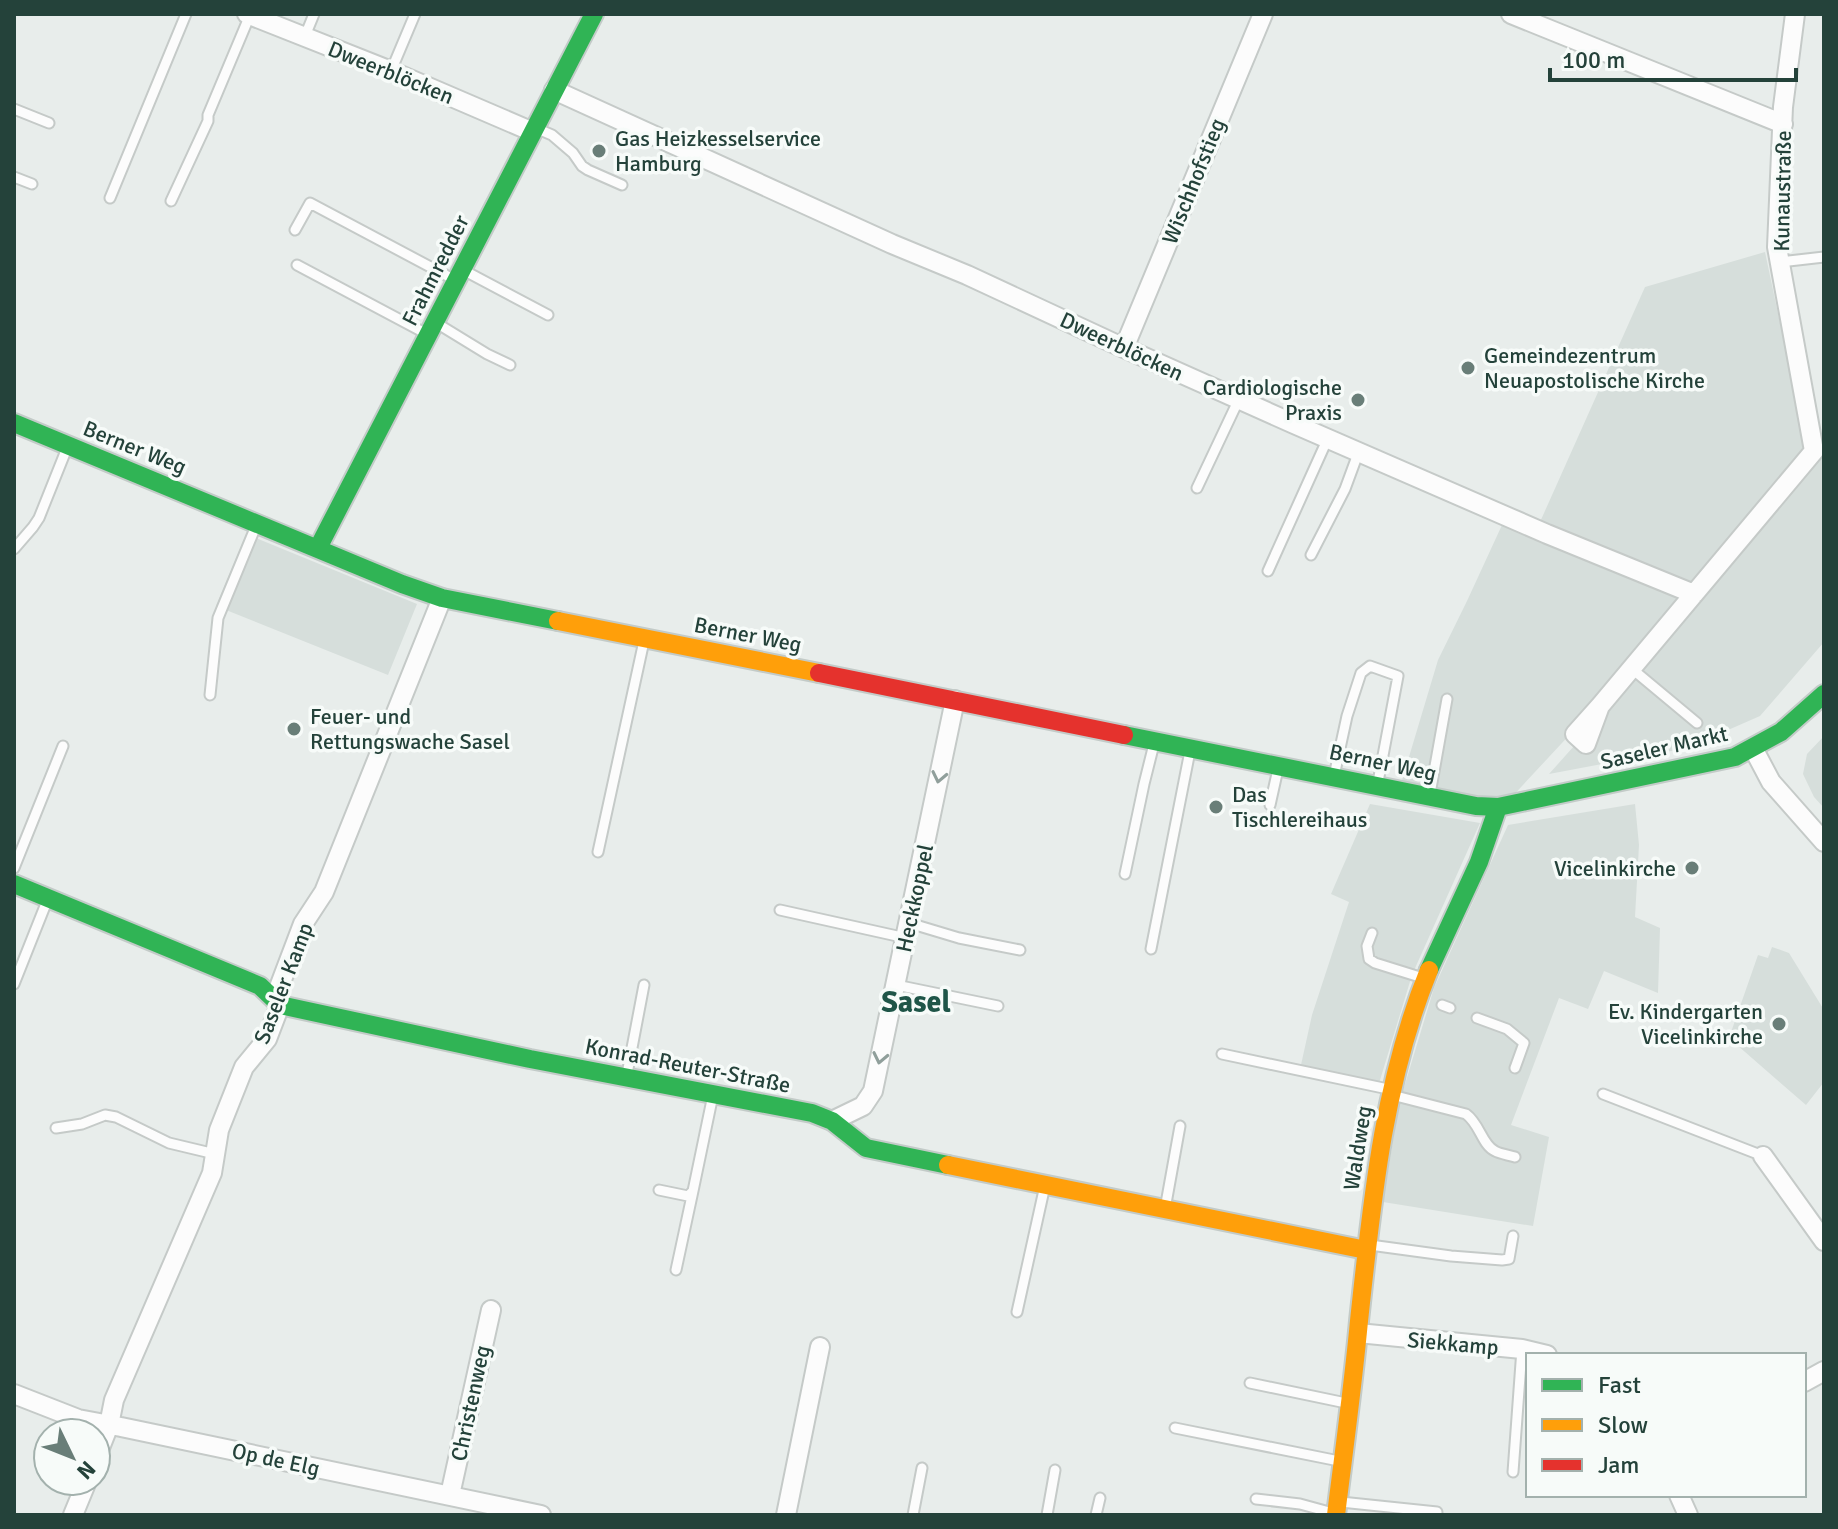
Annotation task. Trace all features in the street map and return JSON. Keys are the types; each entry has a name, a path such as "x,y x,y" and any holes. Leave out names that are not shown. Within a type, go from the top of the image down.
{"street":[{"name":"Dweerblöcken","path":"249,14 534,130"},
{"name":"Frahmredder","path":"318,548 594,14"},
{"name":"Wischhofstieg","path":"1124,348 1263,14"},
{"path":"1511,14 1548,21 1783,124"},
{"name":"Kunaustraße","path":"1795,14 1783,107 1777,247 1819,450"},
{"name":"Dweerblöcken","path":"554,90 1239,399 1547,534 1694,594"},
{"name":"Berner Weg","path":"14,423 442,598 1476,806 1498,807"},
{"path":"1600,706 1819,450"},
{"name":"Saseler Kamp","path":"111,1417 114,1400 146,1322 212,1173 219,1130 244,1067 267,1039 280,1005 278,990 303,924 324,892 442,598"},
{"name":"Saseler Markt","path":"1498,807 1735,757 1781,732 1824,694"},
{"name":"Heckkoppel","path":"832,1121 863,1106 873,1091 955,700"},
{"path":"1753,748 1771,782 1824,842"},
{"name":"Waldweg","path":"1337,1510 1377,1157 1390,1092 1426,979 1483,854 1498,807"},
{"name":"Konrad-Reuter-Straße","path":"14,884 260,986 280,1005 626,1078 812,1113 832,1121 866,1148 1164,1211 1366,1248"},
{"path":"1763,1156 1824,1241"},
{"name":"Christenweg","path":"450,1495 491,1310"},
{"name":"Siekkamp","path":"1358,1333 1515,1348 1538,1353"},
{"path":"786,1515 820,1347"},
{"path":"1806,1381 1824,1371"},
{"name":"Op de Elg","path":"14,1394 73,1417"},
{"name":"Op de Elg","path":"112,1426 541,1515"}],"lane":[{"path":"110,198 186,14"},
{"path":"171,201 208,121 249,14"},
{"path":"305,36 314,14"},
{"path":"391,71 415,14"},
{"path":"14,109 49,123"},
{"path":"534,130 552,135 573,153 582,166 622,185"},
{"path":"14,177 32,184"},
{"path":"295,230 310,203 548,315"},
{"path":"1780,262 1824,257"},
{"path":"297,265 510,365"},
{"path":"1197,488 1239,399"},
{"path":"1268,571 1328,438"},
{"path":"14,549 39,518 68,445"},
{"path":"1311,555 1345,489 1359,451"},
{"path":"210,695 218,618 257,523"},
{"path":"598,852 645,637"},
{"path":"1334,777 1347,716 1361,673 1370,666 1398,676 1377,786"},
{"path":"1631,668 1697,723"},
{"path":"1429,796 1447,699"},
{"path":"1125,874 1155,740"},
{"path":"14,868 63,746"},
{"path":"1151,949 1191,748"},
{"path":"1270,805 1279,766"},
{"path":"14,984 48,898"},
{"path":"780,910 907,930 924,926 959,938 1020,950"},
{"path":"1372,933 1367,946 1369,959 1426,979"},
{"path":"626,1078 644,985"},
{"path":"896,985 998,1006"},
{"path":"1477,1018 1507,1029 1524,1043 1515,1068"},
{"path":"1222,1054 1390,1092 1466,1114 1475,1122 1491,1149 1515,1157"},
{"path":"1603,1094 1763,1156"},
{"path":"676,1270 713,1095"},
{"path":"56,1128 82,1124 105,1115 116,1117 169,1143 215,1154"},
{"path":"1164,1211 1180,1126"},
{"path":"1017,1312 1044,1186"},
{"path":"659,1190 688,1196 693,1191"},
{"path":"1366,1248 1502,1260 1509,1259 1513,1236"},
{"path":"1513,1472 1515,1348"},
{"path":"1250,1383 1350,1403"},
{"path":"1175,1428 1342,1462"},
{"path":"913,1515 922,1468"},
{"path":"1047,1515 1055,1470"},
{"path":"1096,1515 1100,1498"},
{"path":"1256,1499 1337,1510 1437,1512"}],"shaded area":[{"path":"1765,252 1807,451 1693,588 1540,522 1645,287"},
{"path":"1824,455 1824,642 1760,716 1687,748 1549,774 1814,457"},
{"path":"1502,525 1687,596 1575,729 1508,801 1400,787 1438,660"},
{"path":"246,534 417,604 388,675 216,606"},
{"path":"1824,736 1824,808 1814,797 1803,774 1807,754"},
{"path":"1370,804 1480,823 1412,975 1377,1090 1299,1074 1312,1015 1349,902 1331,894"},
{"path":"1635,804 1639,845 1635,917 1660,928 1658,993 1604,971 1588,1009 1559,998 1511,1125 1549,1137 1533,1226 1383,1202 1399,1104 1434,988 1508,825"},
{"name":"Ev. Kindergarten Vicelinkirche","path":"1772,947 1789,953 1824,1010 1824,1082 1806,1105 1729,1038 1758,955 1768,958"}],"traffic: fast":[{"path":"318,548 594,14"},
{"path":"14,423 402,584 442,598 558,621"},
{"path":"1124,735 1476,806 1498,807 1735,757 1781,732 1824,694"},
{"path":"1429,970 1479,862 1498,807"},
{"path":"14,884 260,986 280,1005 530,1059 812,1113 832,1121 866,1148 948,1165"}],"traffic: slow":[{"path":"558,621 819,673"},
{"path":"1336,1515 1382,1143 1400,1056 1429,970"},
{"path":"948,1165 1366,1250"}],"traffic: jam":[{"path":"819,673 1124,735"}],"place":[{"name":"Gas Heizkesselservice Hamburg","path":"599,151"},
{"name":"Gemeindezentrum Neuapostolische Kirche","path":"1468,368"},
{"name":"Cardiologische Praxis","path":"1358,400"},
{"name":"Feuer- und Rettungswache Sasel","path":"294,729"},
{"name":"Das Tischlereihaus","path":"1216,807"},
{"name":"Vicelinkirche","path":"1692,868"},
{"name":"Ev. Kindergarten Vicelinkirche","path":"1779,1024"}],"district":[{"name":"Sasel","path":"916,1002"}]}
